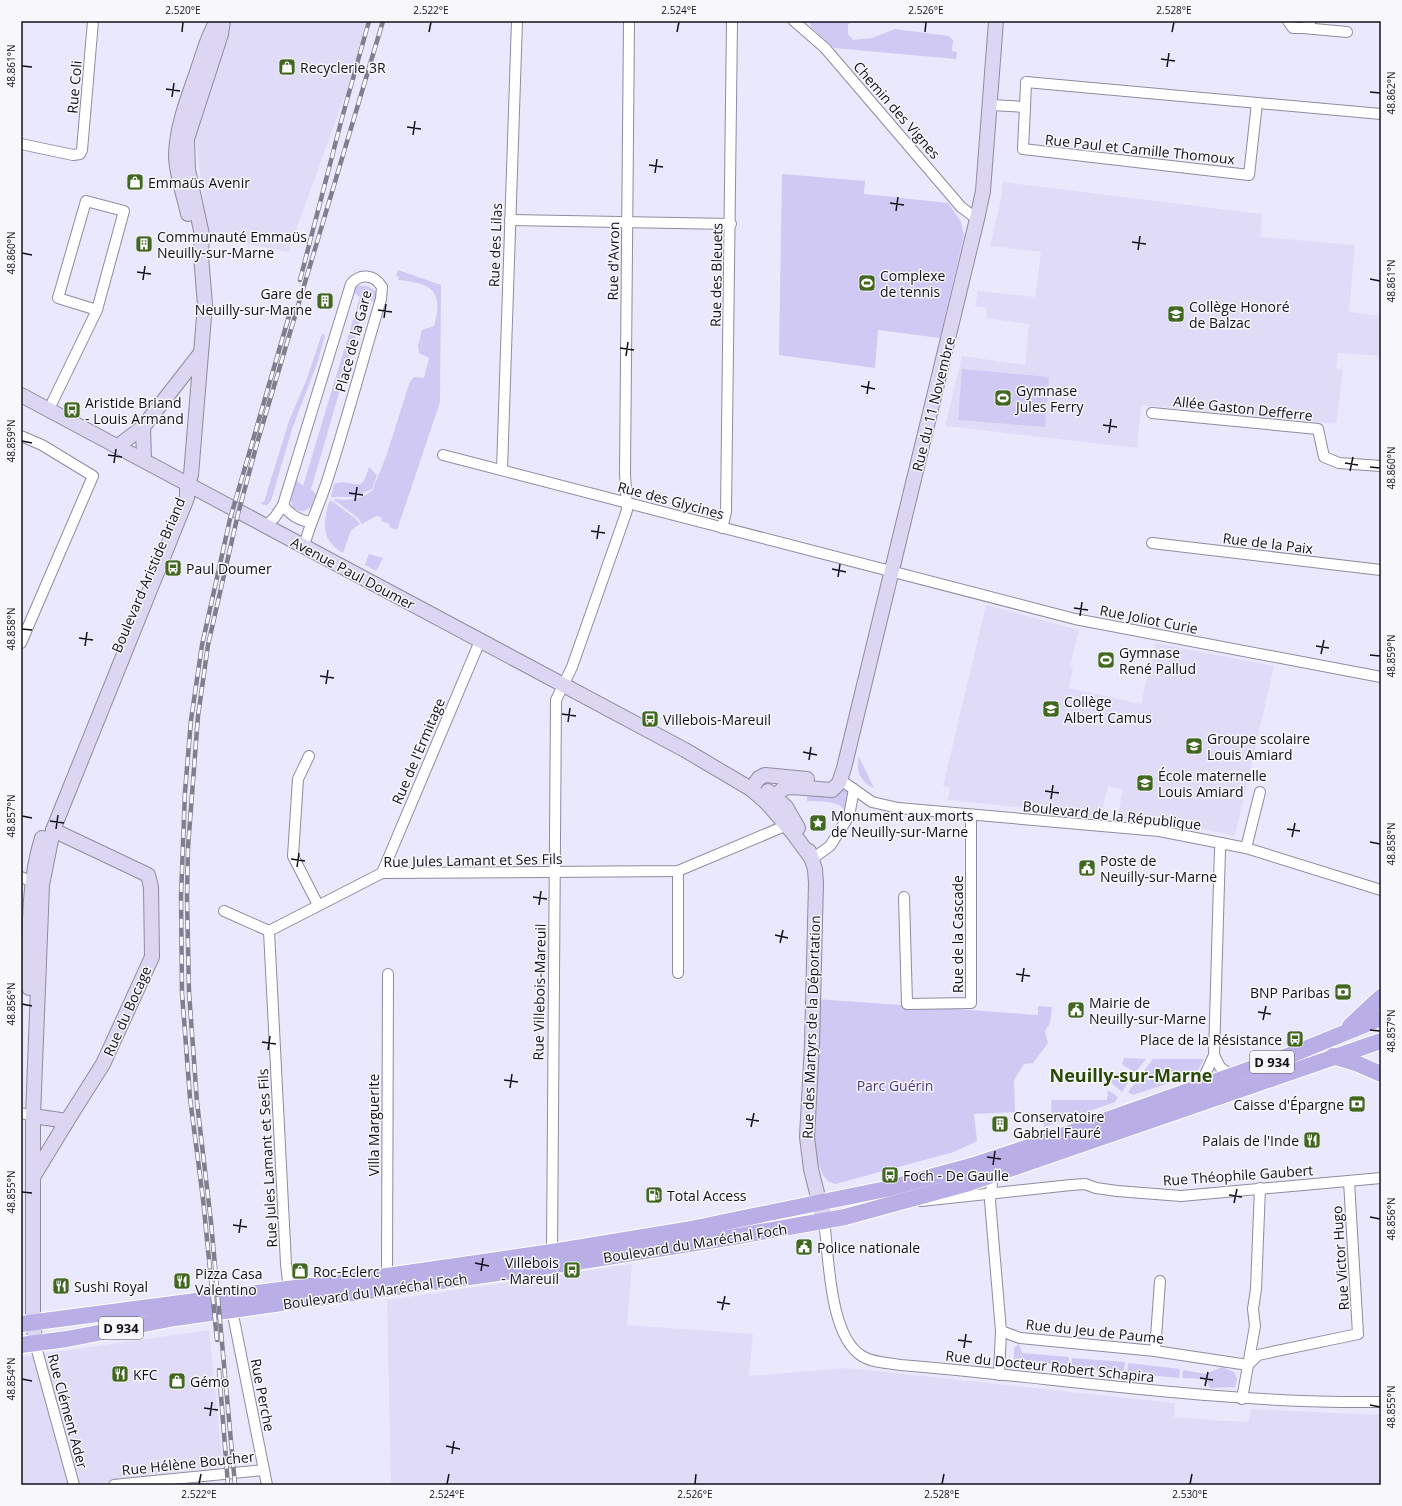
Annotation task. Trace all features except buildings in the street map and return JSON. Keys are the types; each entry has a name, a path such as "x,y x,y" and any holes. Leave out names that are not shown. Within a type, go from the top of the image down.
{"main road":[{"path":"202,256 193,237 178,172 177,143 182,116 211,30 217,21"},
{"path":"187,485 191,475 205,305 202,235 188,170 187,139 221,34 223,21"},
{"name":"Rue du 11 Novembre","path":"839,783 892,573 983,191 991,105 996,21"},
{"path":"118,446 143,427 200,354"},
{"name":"Avenue Paul Doumer","path":"21,395 685,750 714,761 786,808 794,822"},
{"path":"143,427 144,460"},
{"name":"Boulevard Aristide Briand","path":"32,882 182,513 187,498 187,485"},
{"name":"Boulevard Aristide Briand","path":"28,1344 25,1326 32,1179 27,1114 32,882 36,858 47,824 172,511 187,485"},
{"path":"753,786 765,775 839,783"},
{"path":"771,799 784,788 792,787 832,790 839,783"},
{"name":"Rue des Martyrs de la Déportation","path":"794,822 812,859 815,869 816,883 812,1044 807,1151 821,1208"},
{"name":"Rue du Bocage","path":"32,1179 103,1064 152,957 151,886 148,875 134,867 53,830"},
{"path":"1343,1033 1381,997"},
{"name":"D 934","path":"821,1208 907,1201 1381,1018"},
{"name":"D 934","path":"821,1208 886,1189 991,1168 1381,1041"},
{"path":"1333,1056 1356,1063 1381,1076"},
{"path":"27,1114 67,1122"},
{"name":"Boulevard du Maréchal Foch","path":"28,1344 232,1310 399,1288 733,1237 821,1208"},
{"name":"Boulevard du Maréchal Foch","path":"25,1326 140,1308 388,1276 552,1252 821,1208"},
{"path":"28,1344 47,1332 105,1322 140,1308"}],"street":[{"name":"Rue Coli","path":"22,148 73,155 80,154 82,150 93,21"},
{"name":"Rue des Lilas","path":"502,470 517,21"},
{"name":"Rue d'Avron","path":"563,685 572,667 627,510 625,473 629,21"},
{"name":"Rue des Bleuets","path":"722,528 726,512 732,21"},
{"path":"1288,21 1293,28 1306,25 1347,32"},
{"name":"Chemin des Vignes","path":"796,22 825,48 961,207 977,219"},
{"name":"Rue Paul et Camille Thomoux","path":"1257,103 1250,175 1023,149 1026,82 1381,114"},
{"path":"991,105 1025,107"},
{"path":"49,409 97,310 124,211 86,201 58,298 97,310"},
{"path":"510,220 730,224"},
{"name":"Place de la Gare","path":"266,526 275,517 283,505 351,284 361,277 374,279 382,286 381,299 329,475 317,510 310,522 304,546"},
{"name":"Allée Gaston Defferre","path":"1152,413 1318,429 1324,457 1339,463 1381,466"},
{"path":"21,436 42,445 92,476 21,643"},
{"name":"Rue des Glycines","path":"443,455 892,573"},
{"path":"283,505 292,515 300,520 310,522"},
{"name":"Rue de la Paix","path":"1152,543 1381,570"},
{"name":"Rue Joliot Curie","path":"892,573 1075,619 1381,677"},
{"name":"Rue de l'Ermitage","path":"382,873 480,641"},
{"name":"Rue Villebois-Mareuil","path":"552,1252 556,700 563,685"},
{"path":"309,756 298,780 293,856 318,905"},
{"name":"Boulevard de la République","path":"839,783 845,783 878,805 1159,832 1222,842 1381,890"},
{"path":"812,859 830,846 849,816 854,789"},
{"path":"1246,848 1260,792"},
{"name":"Rue de la Cascade","path":"904,897 907,1004 971,1003 971,815"},
{"name":"Rue Jules Lamant et Ses Fils","path":"289,1289 286,1264 269,930 382,873 678,871 794,822"},
{"path":"1199,1088 1214,1055 1220,849 1222,842"},
{"path":"678,871 678,973"},
{"path":"224,911 269,930"},
{"name":"Villa Marguerite","path":"388,974 388,1276"},
{"path":"1214,1055 1220,1067 1232,1076"},
{"path":"991,1168 990,1201 1001,1331 999,1375"},
{"name":"Rue Théophile Gaubert","path":"907,1201 932,1201 991,1193 1085,1184 1096,1188 1175,1196 1381,1178"},
{"name":"Rue Victor Hugo","path":"1248,1365 1258,1355 1358,1334 1349,1181"},
{"path":"1242,1398 1255,1326 1253,1309 1256,1289 1260,1188"},
{"name":"Rue du Docteur Robert Schapira","path":"821,1208 838,1321 841,1332 847,1341 861,1355 878,1362 1242,1398 1381,1402"},
{"path":"1155,1351 1160,1281"},
{"name":"Rue Perche","path":"232,1310 267,1485"},
{"name":"Rue du Jeu de Paume","path":"1001,1331 1020,1338 1155,1351 1248,1365"},
{"name":"Rue Clément Ader","path":"28,1344 74,1485"},
{"name":"Rue Hélène Boucher","path":"114,1485 264,1470"}],"shaded area":[{"path":"231,21 372,21 288,252 208,236 195,134"},
{"name":"Collège Honoré de Balzac","path":"1002,182 1262,214 1261,237 1355,245 1349,312 1381,316 1381,356 1338,353 1336,368 1343,370 1336,424 1141,405 1137,448 945,426 962,356 1025,365 1029,324 986,318 987,308 975,306 978,291 1035,297 1041,252 990,246 1002,195"},
{"path":"986,605 1079,630 1070,667 1073,668 1069,688 1141,704 1155,643 1274,666 1235,836 1186,825 1117,818 1123,790 1108,786 1101,816 948,800 950,788 943,786"},
{"path":"632,1264 627,1325 753,1334 749,1376 848,1368 1175,1403 1174,1417 1210,1420 1248,1422 1251,1409 1381,1415 1381,1485 391,1485 387,1300"},
{"path":"209,1330 223,1466 84,1485 21,1485 21,1357"}],"green space":[{"path":"809,21 852,21 848,25 848,34 853,40 872,38 895,29 949,36 953,40 952,51 957,52 956,59 834,48 811,27"},
{"name":"Complexe de tennis","path":"782,174 865,181 864,194 948,203 961,222 964,236 940,338 878,330 875,368 779,355"},
{"path":"398,270 441,285 441,291 440,402 397,530 389,527 390,524 381,521 382,517 376,516 362,524 358,518 333,499 346,500 362,497 372,491 386,457 410,381 414,377 424,378 429,358 419,353 418,346 422,330 434,326 437,314 436,297 427,287 410,281 398,280 399,277 396,276"},
{"path":"357,286 369,287 376,292 378,294 376,304 367,297 311,489 319,497 308,509 304,511 297,510 293,507 290,498 295,479 303,486 360,297 352,291"},
{"path":"322,334 325,335 318,361 292,429 271,501 267,505 264,505 260,502 264,502 289,421 306,381"},
{"name":"Gymnase Jules Ferry","path":"962,369 1049,377 1045,427 958,420"},
{"path":"369,467 377,475 372,489 353,497 331,497 334,484 347,482 360,484 366,477"},
{"path":"332,501 355,518 360,524 351,530 343,553 331,543 327,537 325,524 329,502"},
{"path":"369,554 383,558 376,571 365,565"},
{"path":"859,757 874,788 869,786 860,776 858,767"},
{"path":"843,788 848,791 849,795 845,812 843,808 834,803 807,801 807,792"},
{"name":"Parc Guérin","path":"816,999 1038,1015 1038,1006 1052,1007 1050,1023 1045,1031 1048,1043 1033,1063 1024,1064 1014,1080 1015,1112 974,1114 977,1141 954,1152 835,1184 828,1181 823,1175 813,1150"},
{"path":"1124,1058 1146,1059 1135,1073 1122,1064"},
{"path":"1153,1059 1204,1059 1196,1074 1133,1095 1128,1092"},
{"path":"1118,1073 1129,1081 1122,1092 1109,1081 1109,1076"},
{"path":"1108,1090 1118,1097 1115,1102 1044,1127 1043,1121 1052,1121 1051,1100 1107,1100"},
{"path":"1019,1344 1022,1353 1069,1357 1069,1366 1032,1362 1016,1368 1014,1364 1014,1348"},
{"path":"1072,1358 1125,1362 1124,1372 1071,1367"},
{"path":"1128,1363 1180,1369 1179,1378 1127,1373"},
{"path":"1222,1367 1234,1372 1237,1379 1235,1387 1210,1388 1205,1379 1182,1378 1183,1370 1206,1374"}],"railway":[{"path":"300,280 369,21"},
{"path":"235,1485 211,1222 197,1102 189,992 187,898 188,847 198,716 208,645 238,514 258,440 383,21"},
{"path":"217,1340 203,1199 190,1098 182,993 181,896 185,792 191,720 202,645 230,519 289,316"},
{"path":"219,1370 228,1485"}],"place":[{"name":"Recyclerie 3R","path":"287,67"},
{"name":"Emmaüs Avenir","path":"135,182"},
{"name":"Communauté Emmaüs Neuilly-sur-Marne","path":"144,244"},
{"name":"Complexe de tennis","path":"867,283"},
{"name":"Gare de Neuilly-sur-Marne","path":"325,301"},
{"name":"Collège Honoré de Balzac","path":"1176,314"},
{"name":"Gymnase Jules Ferry","path":"1003,398"},
{"name":"Aristide Briand - Louis Armand","path":"72,410"},
{"name":"Paul Doumer","path":"173,568"},
{"name":"Gymnase René Pallud","path":"1106,660"},
{"name":"Collège Albert Camus","path":"1051,709"},
{"name":"Villebois-Mareuil","path":"650,719"},
{"name":"Groupe scolaire Louis Amiard","path":"1194,746"},
{"name":"École maternelle Louis Amiard","path":"1145,783"},
{"name":"Monument aux morts de Neuilly-sur-Marne","path":"818,823"},
{"name":"Poste de Neuilly-sur-Marne","path":"1087,868"},
{"name":"BNP Paribas","path":"1343,992"},
{"name":"Mairie de Neuilly-sur-Marne","path":"1076,1010"},
{"name":"Place de la Résistance","path":"1295,1039"},
{"name":"Caisse d'Épargne","path":"1357,1104"},
{"name":"Conservatoire Gabriel Fauré","path":"1000,1124"},
{"name":"Palais de l'Inde","path":"1312,1140"},
{"name":"Foch - De Gaulle","path":"890,1175"},
{"name":"Total Access","path":"654,1195"},
{"name":"Police nationale","path":"804,1247"},
{"name":"Villebois - Mareuil","path":"572,1270"},
{"name":"Roc-Eclerc","path":"300,1271"},
{"name":"Pizza Casa Valentino","path":"182,1281"},
{"name":"Sushi Royal","path":"61,1286"},
{"name":"KFC","path":"120,1374"},
{"name":"Gémo","path":"177,1381"}],"district":[{"name":"Neuilly-sur-Marne","path":"1131,1075"}]}
